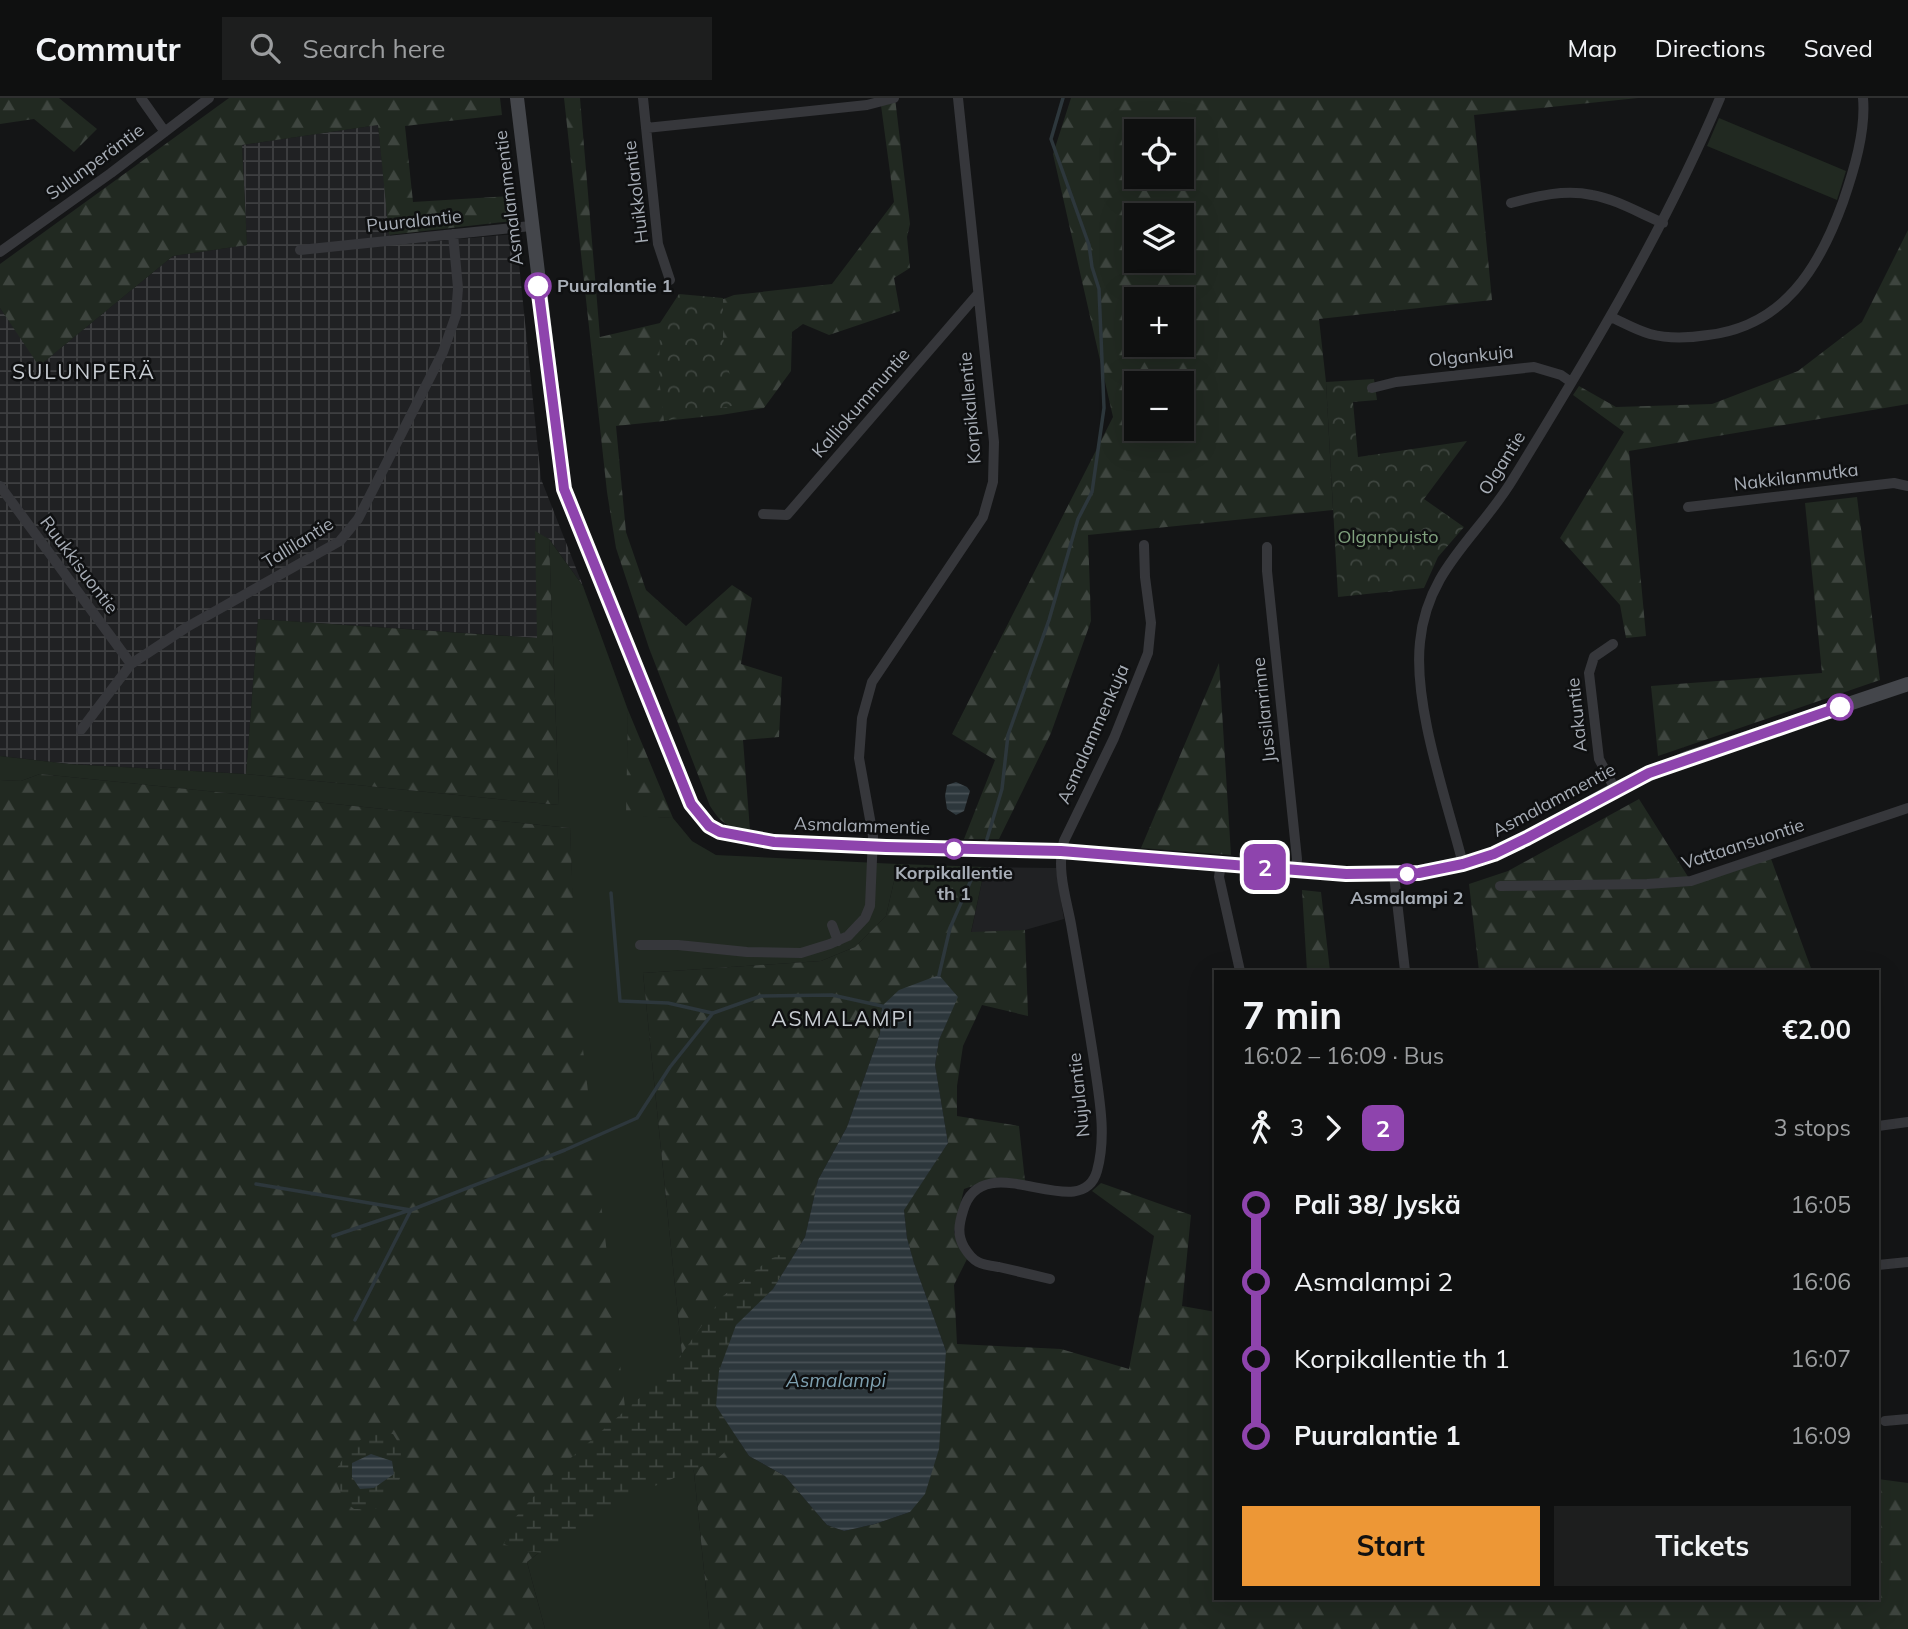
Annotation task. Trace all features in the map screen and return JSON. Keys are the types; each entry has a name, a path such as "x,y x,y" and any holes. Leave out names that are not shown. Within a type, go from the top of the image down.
{"street":[{"path":"141,98 165,132"},
{"name":"Sulunperäntie","path":"0,253 209,98"},
{"name":"Asmalammentie","path":"517,98 564,489 691,804 709,826 737,836 818,845 1061,851 1346,874 1419,873 1463,864 1527,838 1615,789 1687,758 1908,684"},
{"name":"Huikkolantie","path":"643,98 658,244 670,280"},
{"path":"646,128 867,105 894,98"},
{"name":"Korpikallentie","path":"838,941 858,928 870,906 873,836 859,758 862,718 872,682 983,517 993,482 994,442 958,98"},
{"name":"Olgantie","path":"1463,864 1425,708 1419,651 1424,621 1441,573 1496,506 1611,317 1663,223 1720,98"},
{"path":"1611,317 1651,334 1674,338 1699,337 1743,327 1786,301 1805,280 1822,252 1836,220 1850,183 1865,115 1863,98"},
{"path":"1511,204 1537,196 1573,192 1594,195 1663,223"},
{"name":"Puuralantie","path":"300,250 531,226"},
{"name":"Tallilantie","path":"81,730 131,664 187,627 340,541 358,519 443,352 456,315 458,288 453,234"},
{"name":"Kalliokummuntie","path":"763,514 787,515 977,295"},
{"name":"Olgankuja","path":"1372,388 1396,382 1534,367 1561,375 1571,382"},
{"name":"Nakkilanmutka","path":"1688,507 1894,483 1908,486"},
{"name":"Ruukkisuontie","path":"0,486 131,664"},
{"name":"Asmalammenkuja","path":"1061,851 1114,738 1148,653 1151,623 1144,545"},
{"name":"Jussilanrinne","path":"1267,547 1296,869"},
{"name":"Aakuntie","path":"1613,644 1594,657 1589,673 1598,759 1615,789"},
{"name":"Vattaansuontie","path":"1500,886 1690,881 1908,808"},
{"name":"Nujulantie","path":"1050,1279 978,1262 967,1252 959,1231 963,1208 976,1188 989,1183 1006,1182 1070,1192 1081,1190 1092,1183 1097,1171 1102,1139 1099,1096 1062,875 1061,851"},
{"path":"1221,863 1219,877 1240,970"},
{"path":"1394,874 1405,970"},
{"path":"640,945 801,953 838,941 832,925"},
{"path":"1879,1126 1908,1122"},
{"path":"1879,1265 1908,1262"},
{"path":"1885,1421 1908,1419"}],"shaded area":[{"path":"378,125 391,245 516,234 541,479 583,586 549,539 535,532 538,638 258,619 246,774 69,764 0,756 0,308 40,365 173,256 247,245 242,145"},
{"path":"985,867 1056,868 1064,919 1025,930 971,933"}],"green space":[{"path":"0,98 59,98 97,129 74,152 34,119 0,124"},
{"path":"229,98 500,98 502,115 405,126 413,202 510,196 513,221 389,235 378,125 242,145 247,245 173,256 39,366 0,308 0,264"},
{"path":"564,98 580,98 600,337 660,323 734,295 832,284 894,202 880,98 895,98 910,224 907,237 910,268 894,278 900,311 829,335 803,324 792,332 791,371 764,408 616,426 626,532 646,590 686,626 732,585 752,598 741,664 782,677 779,737 743,740 750,830 726,824 710,806 649,648 616,548 607,492"},
{"path":"1071,98 1638,98 1474,115 1492,300 1319,319 1326,382 1333,510 1088,535 1091,621 1051,733 999,839 964,839 995,760 952,734 1113,417 1053,154"},
{"path":"1719,118 1846,171 1837,200 1707,146"},
{"path":"1908,230 1908,404 1629,451 1646,636 1626,638 1620,605 1560,538 1624,432 1573,395 1579,386 1616,407 1712,404 1798,371 1862,322"},
{"path":"679,294 723,298 723,337 735,405 664,421 659,378 660,323"},
{"name":"Olganpuisto","path":"1374,379 1377,400 1353,402 1358,457 1467,441 1424,499 1464,527 1438,557 1424,588 1338,597 1326,382"},
{"path":"1857,497 1880,680 1658,756 1651,686 1822,673 1805,503"},
{"path":"535,531 549,539 559,805 246,774 258,619 537,638"},
{"path":"549,539 583,586 628,710 627,815 673,818 692,841 716,855 898,864 886,916 855,947 821,961 643,973 710,1629 545,1629 527,1562 593,1510 570,828 40,774 21,781 0,780 0,756 69,764 246,774 559,805"},
{"path":"1219,663 1231,855 1141,848"},
{"path":"628,710 673,818 626,816"},
{"path":"40,774 570,828 577,998 630,1450 593,1510 527,1562 545,1629 0,1629 0,780 21,781"},
{"path":"1639,799 1692,883 1770,856 1812,970 1479,970 1469,884 1508,871"},
{"path":"898,864 985,867 971,932 1025,930 1028,1016 982,1005 963,1046 957,1086 957,1116 1019,1126 1025,1181 993,1179 964,1189 954,1232 967,1259 954,1285 957,1344 1061,1349 1129,1369 1154,1236 1092,1191 1101,1183 1191,1215 1182,1306 1214,1312 1214,1600 1879,1600 1879,1479 1908,1483 1908,1629 710,1629 643,973 821,961 855,947 886,916","holes":["957,997 939,1040 935,1065 948,1143 904,1209 907,1238 914,1263 946,1351 910,1512 844,1531 827,1525 785,1476 749,1456 716,1406 773,1289 805,1237 818,1180 847,1127 880,1033 882,1006"]},
{"path":"1302,890 1321,892 1330,970 1307,970"},
{"path":"798,1248 773,1289 736,1325 719,1371 716,1406 739,1439 715,1461 645,1490 544,1553 518,1550 504,1544 513,1520 556,1471 668,1373 723,1296 770,1259"},
{"path":"393,1434 406,1455 393,1493 377,1508 354,1509 343,1500 334,1473 348,1451 366,1435"}],"water":[{"path":"956,782 970,791 964,811 956,815 947,809 945,796 947,785"},
{"name":"Asmalampi","path":"939,975 958,997 939,1040 935,1065 948,1143 904,1210 907,1238 914,1263 946,1351 939,1449 925,1494 910,1512 844,1531 827,1525 785,1476 749,1456 716,1406 719,1371 736,1325 773,1289 805,1237 818,1180 847,1127 880,1033 882,1006 899,990"},
{"path":"371,1454 392,1461 394,1474 374,1488 360,1489 352,1477 352,1463"}],"waterway":[{"path":"987,839 1002,789 1008,735 1049,620 1078,519 1092,492 1104,408 1099,289 1089,245 1051,139 1063,98"},
{"path":"939,975 950,928 975,871"},
{"path":"611,893 620,1001 668,1003 712,1013"},
{"path":"355,1320 411,1210 565,1150 637,1118 670,1067 713,1013 761,996 832,995 882,1006"},
{"path":"256,1184 411,1210"},
{"path":"333,1236 407,1211"}],"bus line":[{"name":"2","path":"538,286 560,467 571,510 691,804 709,826 720,832 774,842 818,845 1061,851 1346,874 1419,873 1444,869 1494,854 1649,773 1840,707"}],"place":[{"name":"Puuralantie 1","path":"538,286"},
{"name":"Korpikallentie th 1","path":"954,849"},
{"name":"Asmalampi 2","path":"1407,874"}],"district":[{"name":"SULUNPERÄ","path":"84,372"},
{"name":"ASMALAMPI","path":"843,1019"}]}
